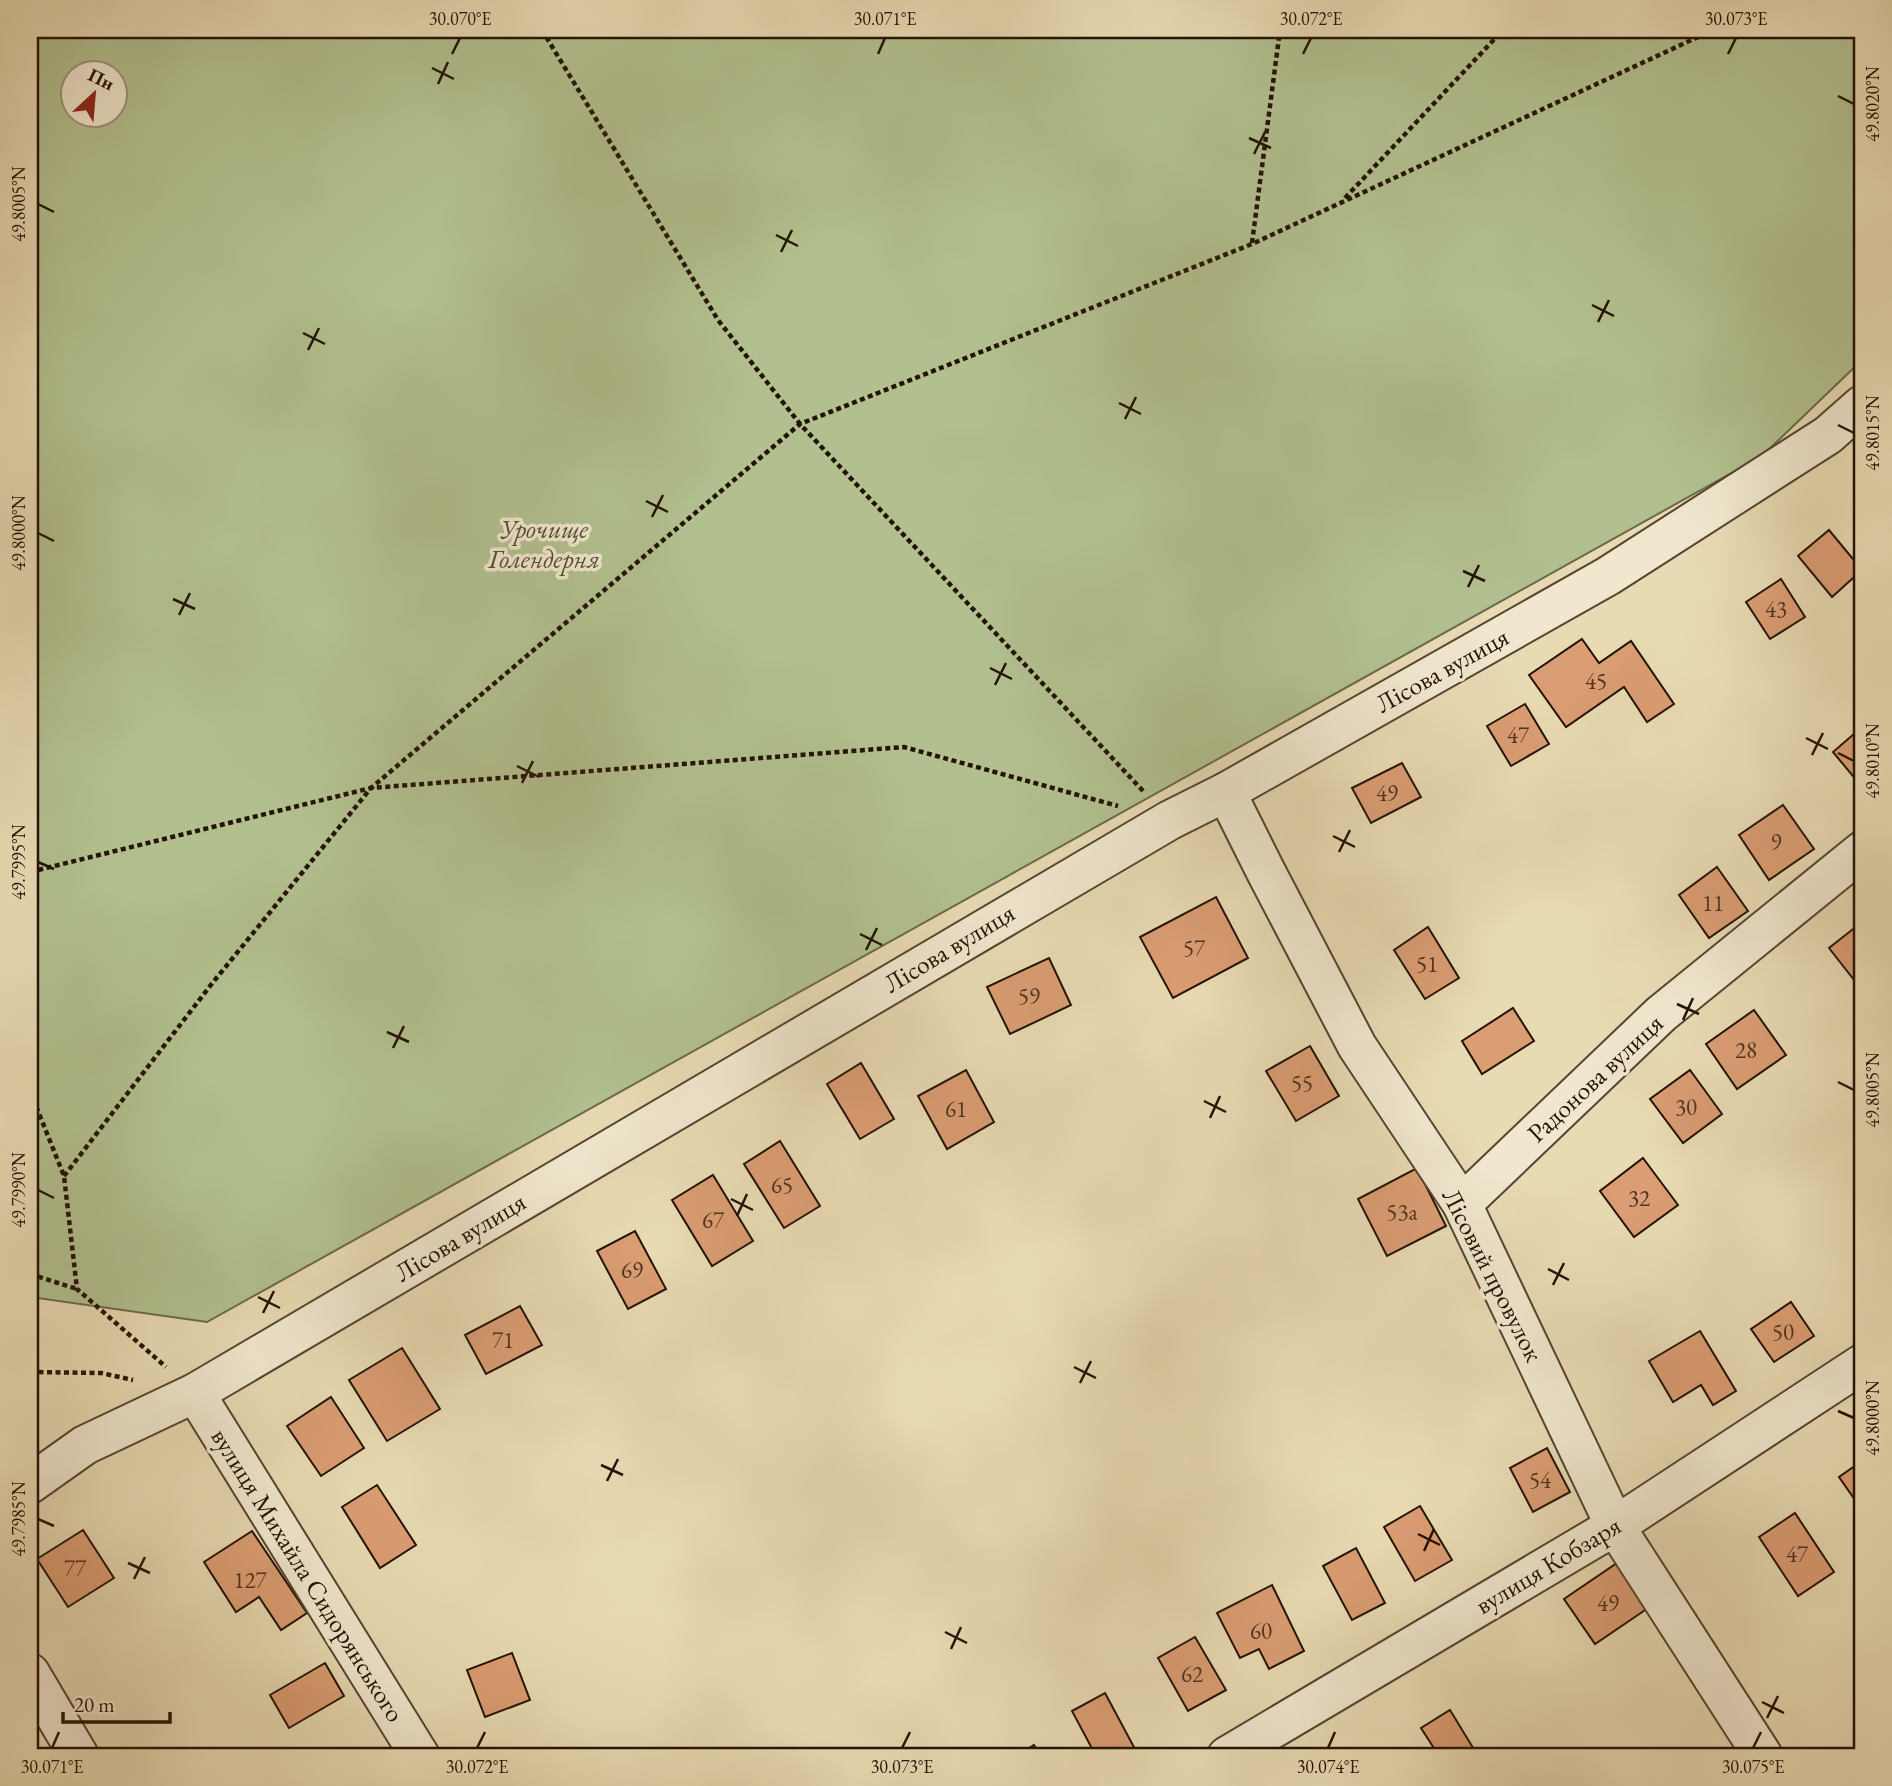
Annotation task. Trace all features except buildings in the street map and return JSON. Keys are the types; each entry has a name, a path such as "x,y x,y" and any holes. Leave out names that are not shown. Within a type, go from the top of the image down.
{"street":[{"name":"Лісова вулиця","path":"30,1484 85,1446 195,1393 1170,820 1226,792 1608,576 1828,435 1862,405"},
{"name":"Лісовий провулок","path":"1226,792 1357,1046 1462,1204 1615,1527 1763,1756"},
{"name":"Радонова вулиця","path":"1462,1204 1661,1014 1862,850"},
{"name":"вулиця Кобзаря","path":"1227,1756 1615,1527 1862,1364"},
{"name":"вулиця Михайла Сидорянського","path":"195,1393 420,1756"},
{"path":"30,1673 79,1756"}],"path":[{"path":"542,30 718,320 800,424 1170,820"},
{"path":"1252,244 1280,30"},
{"path":"1342,202 1503,30"},
{"path":"64,1176 209,986 371,788 800,424 1252,244 1713,30"},
{"path":"30,872 371,788 904,747 1170,820"},
{"path":"30,1091 64,1176 77,1290"},
{"path":"30,1274 77,1290 195,1393"},
{"path":"30,1372 101,1373 141,1381"}],"green space":[{"name":"Урочище Голендерня","path":"30,30 1862,30 1862,360 1762,456 207,1322 30,1297"}]}
